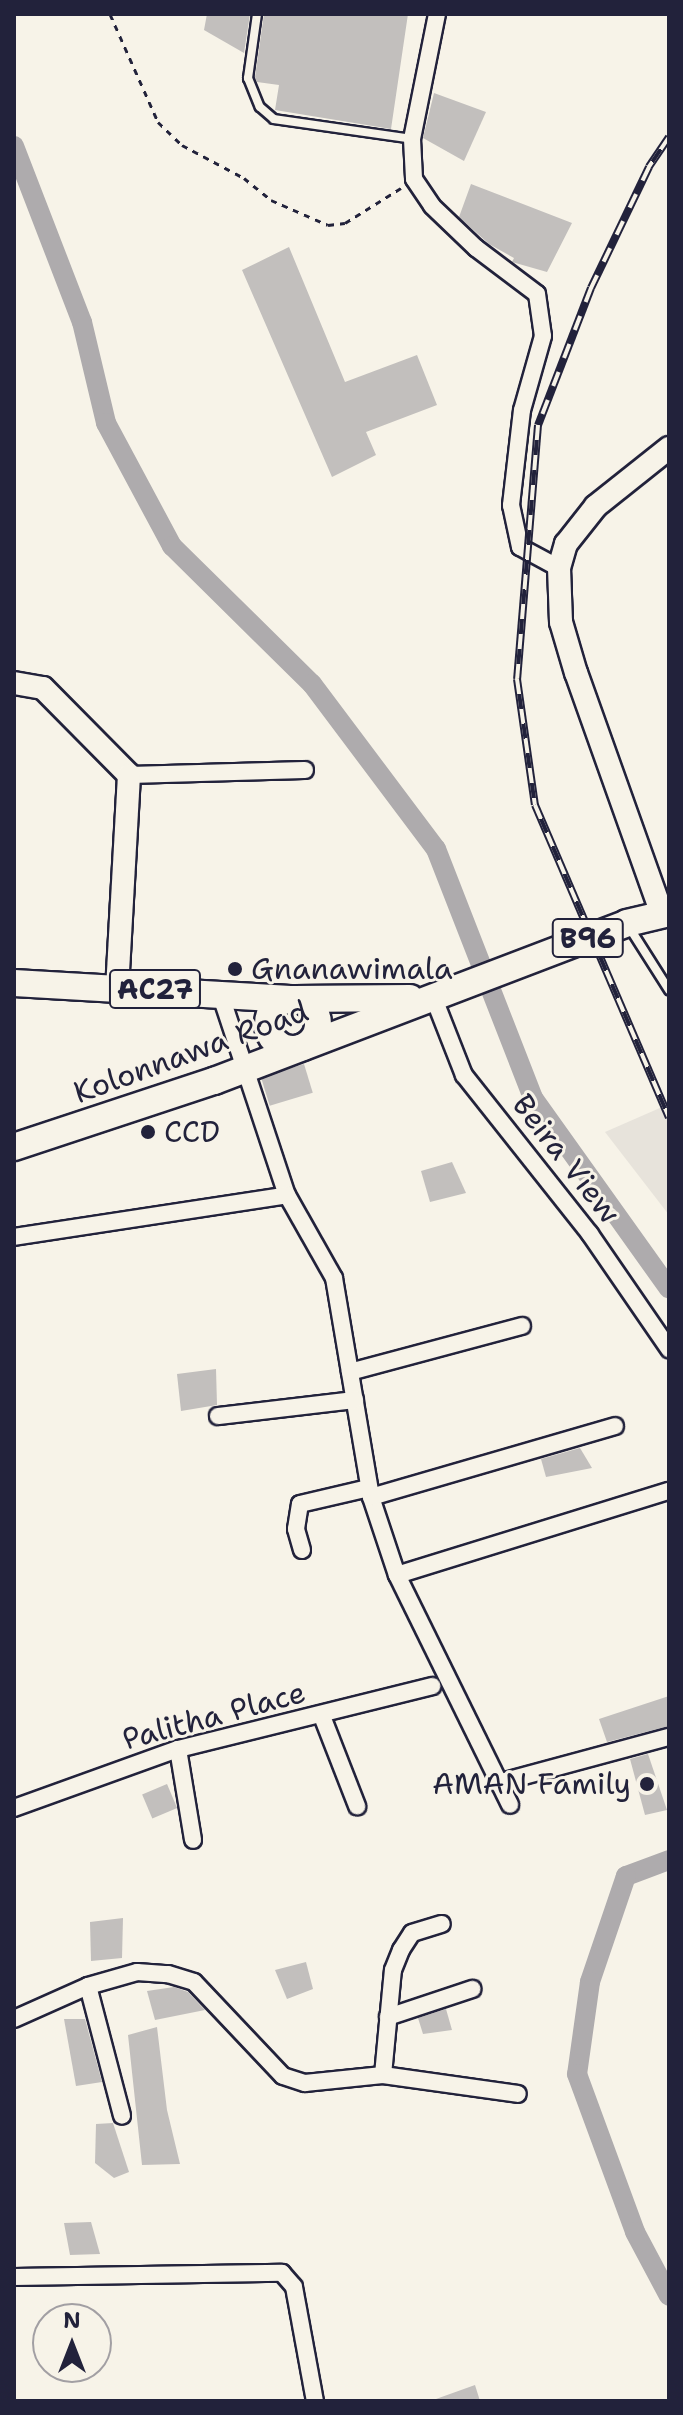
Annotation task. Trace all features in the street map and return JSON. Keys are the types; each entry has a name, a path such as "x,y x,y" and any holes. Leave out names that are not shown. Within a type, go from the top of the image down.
{"main road":[{"name":"B96","path":"429,997 627,923 666,914"},
{"name":"AC27","path":"14,983 295,999 429,997"},
{"name":"Kolonnawa Road","path":"14,1147 247,1069 429,997"},
{"path":"295,999 310,1005 318,1019 316,1036 304,1047 280,1045 268,1025 273,1009 295,999"}],"street":[{"path":"437,14 412,139 414,179 432,206 476,248 537,294 543,336 522,410 511,505 520,547 559,568"},
{"path":"666,914 576,673 561,622 559,568 566,544 596,506 669,448"},
{"path":"14,683 43,688 129,775 305,770"},
{"path":"117,988 129,775"},
{"path":"220,993 287,1195 334,1278 370,1493 397,1575 510,1805"},
{"name":"Beira View","path":"429,997 464,1075 590,1234 669,1349"},
{"path":"14,1237 287,1195"},
{"path":"350,1372 522,1326"},
{"path":"218,1416 355,1400"},
{"path":"302,1550 295,1520 300,1504 370,1493 615,1426"},
{"path":"397,1575 669,1491"},
{"name":"Palitha Place","path":"14,1808 178,1749 322,1716 432,1686"},
{"path":"322,1716 357,1806"},
{"path":"498,1783 669,1737"},
{"path":"178,1749 193,1840"},
{"path":"383,2075 388,2017 401,1950 412,1933 442,1924"},
{"path":"14,2019 88,1986 137,1972 168,1974 194,1982 283,2076 305,2083 383,2075 518,2094"},
{"path":"88,1986 122,2116"},
{"path":"388,2017 472,1989"},
{"path":"14,2277 282,2273 294,2287 315,2401"}],"lane":[{"path":"257,14 248,78 260,107 274,119 412,139"},
{"path":"627,923 669,990"}],"path":[{"path":"110,14 158,122 182,145 244,178 271,200 328,225 345,223 414,179"}],"shaded area":[{"path":"669,1104 669,1215 605,1132"}],"building":[{"path":"207,14 250,14 244,53 204,30"},
{"path":"264,14 408,14 391,129 275,110 279,85 257,82 255,77"},
{"path":"434,93 486,112 464,161 423,138"},
{"path":"471,184 572,223 547,272 512,262 514,258 489,244 459,217"},
{"path":"289,247 345,382 417,355 437,405 366,432 376,455 332,477 242,270"},
{"path":"304,1064 313,1093 270,1106 261,1077"},
{"path":"452,1162 466,1193 430,1202 421,1171"},
{"path":"216,1369 217,1405 181,1411 177,1374"},
{"path":"580,1448 592,1468 546,1477 541,1459"},
{"path":"669,1696 669,1726 607,1742 599,1719"},
{"name":"AMAN Family","path":"648,1754 667,1810 645,1815 630,1759"},
{"path":"167,1784 177,1808 152,1818 142,1795"},
{"path":"123,1918 122,1958 91,1961 90,1922"},
{"path":"306,1962 313,1989 287,1999 275,1970"},
{"path":"174,1987 188,1992 205,2010 155,2020 147,1991"},
{"path":"446,2009 452,2030 423,2034 418,2018"},
{"path":"64,2019 85,2019 102,2082 76,2086"},
{"path":"157,2027 167,2110 180,2164 142,2165 128,2035"},
{"path":"113,2123 129,2172 114,2178 95,2163 96,2124"},
{"path":"91,2222 100,2254 70,2255 64,2223"},
{"path":"475,2385 480,2401 436,2399"}],"waterway":[{"path":"14,146 82,322 106,423 172,546 312,684 436,849 533,1098 669,1289"},
{"path":"669,1860 626,1876 590,1982 577,2074 635,2232 669,2296"}],"railway":[{"path":"669,137 649,167 591,288 538,425 517,679 535,805 669,1117"}],"place":[{"name":"Gnanawimala","path":"235,969"},
{"name":"CCD","path":"148,1132"},
{"name":"AMAN Family","path":"647,1784"}]}
